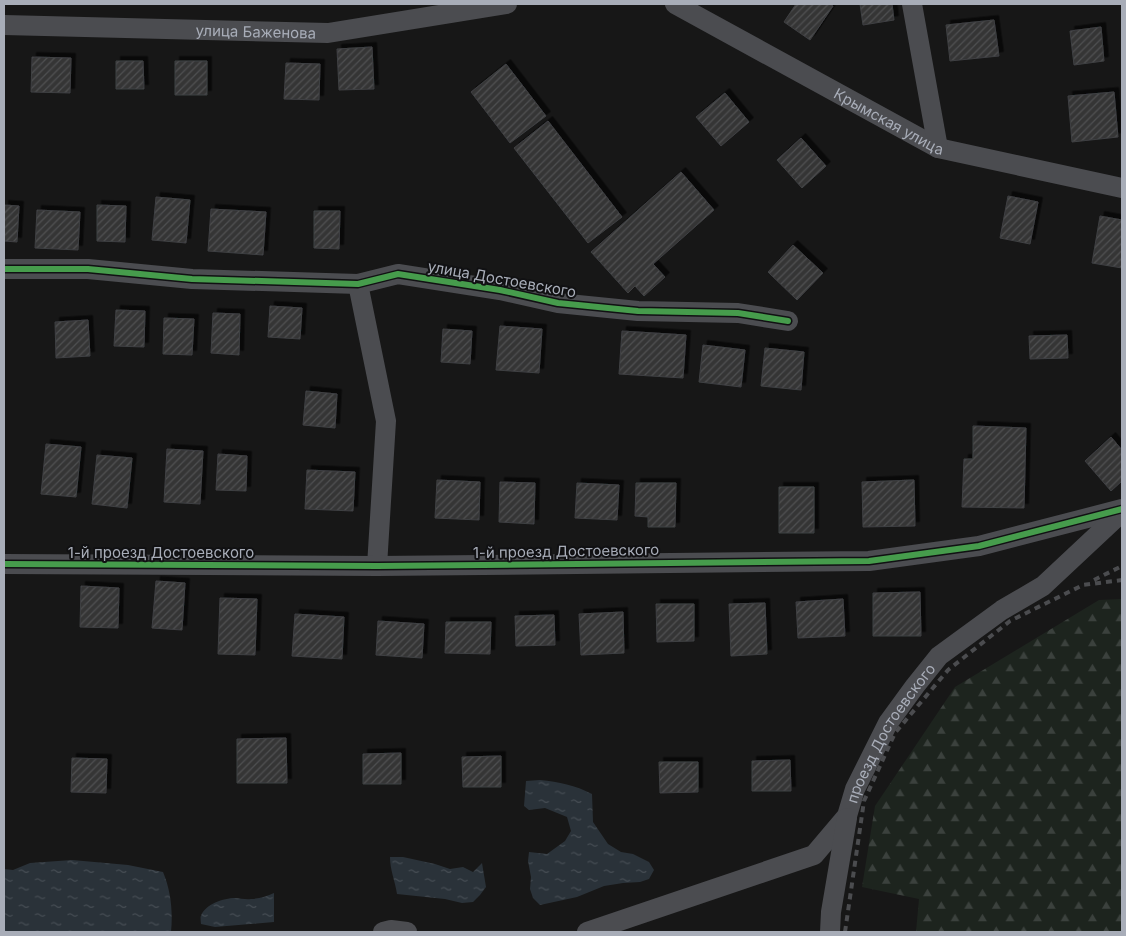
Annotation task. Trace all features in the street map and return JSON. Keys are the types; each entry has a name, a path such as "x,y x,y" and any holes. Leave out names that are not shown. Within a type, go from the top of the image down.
{"street":[{"name":"улица Баженова","path":"4,25 328,33 507,4"},
{"name":"Крымская улица","path":"675,4 938,148 1122,188"},
{"path":"912,4 938,148"},
{"name":"улица Достоевского","path":"4,269 88,268 192,279 358,284 398,274 500,290 558,303 638,311 738,313 788,321"},
{"path":"358,284 386,421 377,566"},
{"name":"1-й проезд Достоевского","path":"4,564 377,566 869,561 979,546 1122,510"},
{"name":"проезд Достоевского","path":"587,932 814,855 847,816 856,789 888,722 939,656 1002,610 1043,586 1122,510"},
{"path":"830,932 831,912 847,816"},
{"path":"384,932 391,930 407,932"}],"green space":[{"path":"1122,599 1122,932 916,932 919,899 862,887 875,806 955,687 1099,600"}],"water":[{"path":"540,780 567,784 592,794 593,822 608,844 621,852 633,854 649,862 654,870 649,879 640,882 604,886 577,897 540,905 533,898 530,889 529,852 547,854 565,841 571,831 567,817 545,808 529,810 524,806 526,781"},
{"path":"390,857 403,857 450,869 463,867 473,872 482,863 486,887 473,902 462,903 445,899 397,894"},
{"path":"72,860 128,865 163,872 171,902 171,932 4,932 4,869 13,870 30,863"},
{"path":"274,893 274,922 215,927 201,924 203,912 215,902 231,898 257,898"}],"building":[{"path":"796,4 829,4 833,6 810,40 784,22"},
{"path":"860,4 892,4 894,20 863,25"},
{"path":"994,20 999,56 950,61 946,25"},
{"path":"1101,27 1104,61 1074,65 1070,31"},
{"path":"372,47 374,89 339,90 337,49"},
{"path":"32,57 71,58 70,93 31,92"},
{"path":"116,61 143,61 144,89 116,89"},
{"path":"175,61 207,61 207,95 175,95"},
{"path":"286,63 320,64 319,100 284,99"},
{"path":"506,64 546,116 510,143 471,92"},
{"path":"1114,92 1118,137 1072,142 1068,96"},
{"path":"725,93 749,122 721,146 696,117"},
{"path":"548,121 622,217 588,243 514,148"},
{"path":"801,138 826,166 802,188 777,160"},
{"path":"681,172 714,210 653,264 665,277 644,296 635,286 628,293 591,252"},
{"path":"1008,196 1038,202 1030,244 1000,238"},
{"path":"156,197 190,200 186,243 152,240"},
{"path":"4,205 19,206 17,242 4,241"},
{"path":"97,205 126,206 125,242 97,241"},
{"path":"211,209 266,212 263,255 208,251"},
{"path":"37,210 80,212 78,250 35,248"},
{"path":"314,211 340,211 339,249 314,248"},
{"path":"1100,216 1122,220 1122,268 1092,263"},
{"path":"793,245 823,273 797,300 768,272"},
{"path":"270,306 302,308 300,339 268,337"},
{"path":"116,310 145,311 144,347 114,346"},
{"path":"213,313 240,314 239,355 211,353"},
{"path":"164,318 194,319 192,355 163,354"},
{"path":"88,320 90,356 56,358 55,322"},
{"path":"500,326 542,329 539,373 496,370"},
{"path":"443,329 472,331 470,364 441,362"},
{"path":"622,331 686,335 683,378 619,374"},
{"path":"1067,335 1068,358 1030,359 1029,336"},
{"path":"703,345 745,350 741,387 699,382"},
{"path":"765,348 804,352 801,390 761,386"},
{"path":"306,391 337,394 335,428 303,425"},
{"path":"973,426 1026,428 1024,508 962,507 964,459 973,459"},
{"path":"1111,437 1122,450 1122,481 1111,491 1085,461"},
{"path":"46,444 81,447 76,497 41,494"},
{"path":"167,449 203,451 200,504 164,502"},
{"path":"218,454 247,456 246,491 216,490"},
{"path":"97,455 132,458 127,508 92,504"},
{"path":"307,470 355,472 353,511 305,509"},
{"path":"437,480 480,482 479,520 435,518"},
{"path":"914,480 915,526 863,527 862,482"},
{"path":"500,482 535,483 534,524 499,522"},
{"path":"577,483 619,485 617,520 575,518"},
{"path":"636,483 676,483 675,527 648,527 648,517 635,516"},
{"path":"779,487 814,487 814,533 779,533"},
{"path":"156,581 185,583 182,630 152,628"},
{"path":"81,586 119,588 118,628 80,627"},
{"path":"920,592 921,636 873,636 873,593"},
{"path":"220,598 257,599 255,655 218,654"},
{"path":"843,599 845,636 798,638 796,602"},
{"path":"765,603 767,654 731,656 729,604"},
{"path":"656,604 694,604 694,641 657,642"},
{"path":"623,612 624,653 581,655 579,614"},
{"path":"295,614 344,617 342,659 292,656"},
{"path":"554,615 555,645 516,646 515,616"},
{"path":"378,621 424,624 422,658 376,655"},
{"path":"446,622 491,622 490,654 445,653"},
{"path":"286,738 287,783 237,783 237,739"},
{"path":"401,753 401,784 363,784 363,754"},
{"path":"501,756 501,787 463,787 462,757"},
{"path":"72,758 107,759 106,793 71,792"},
{"path":"790,760 791,791 752,791 752,761"},
{"path":"659,762 698,762 698,792 660,793"}],"railway":[{"path":"1094,580 1122,566"},
{"path":"845,932 864,801 895,733 948,670 1010,621 1083,585 1122,580"}],"cycle path":[{"path":"4,269 88,269 192,279 358,284 398,274 500,290 558,303 638,311 738,313 788,321"},
{"path":"4,564 377,566 869,561 979,546 1122,509"}]}
